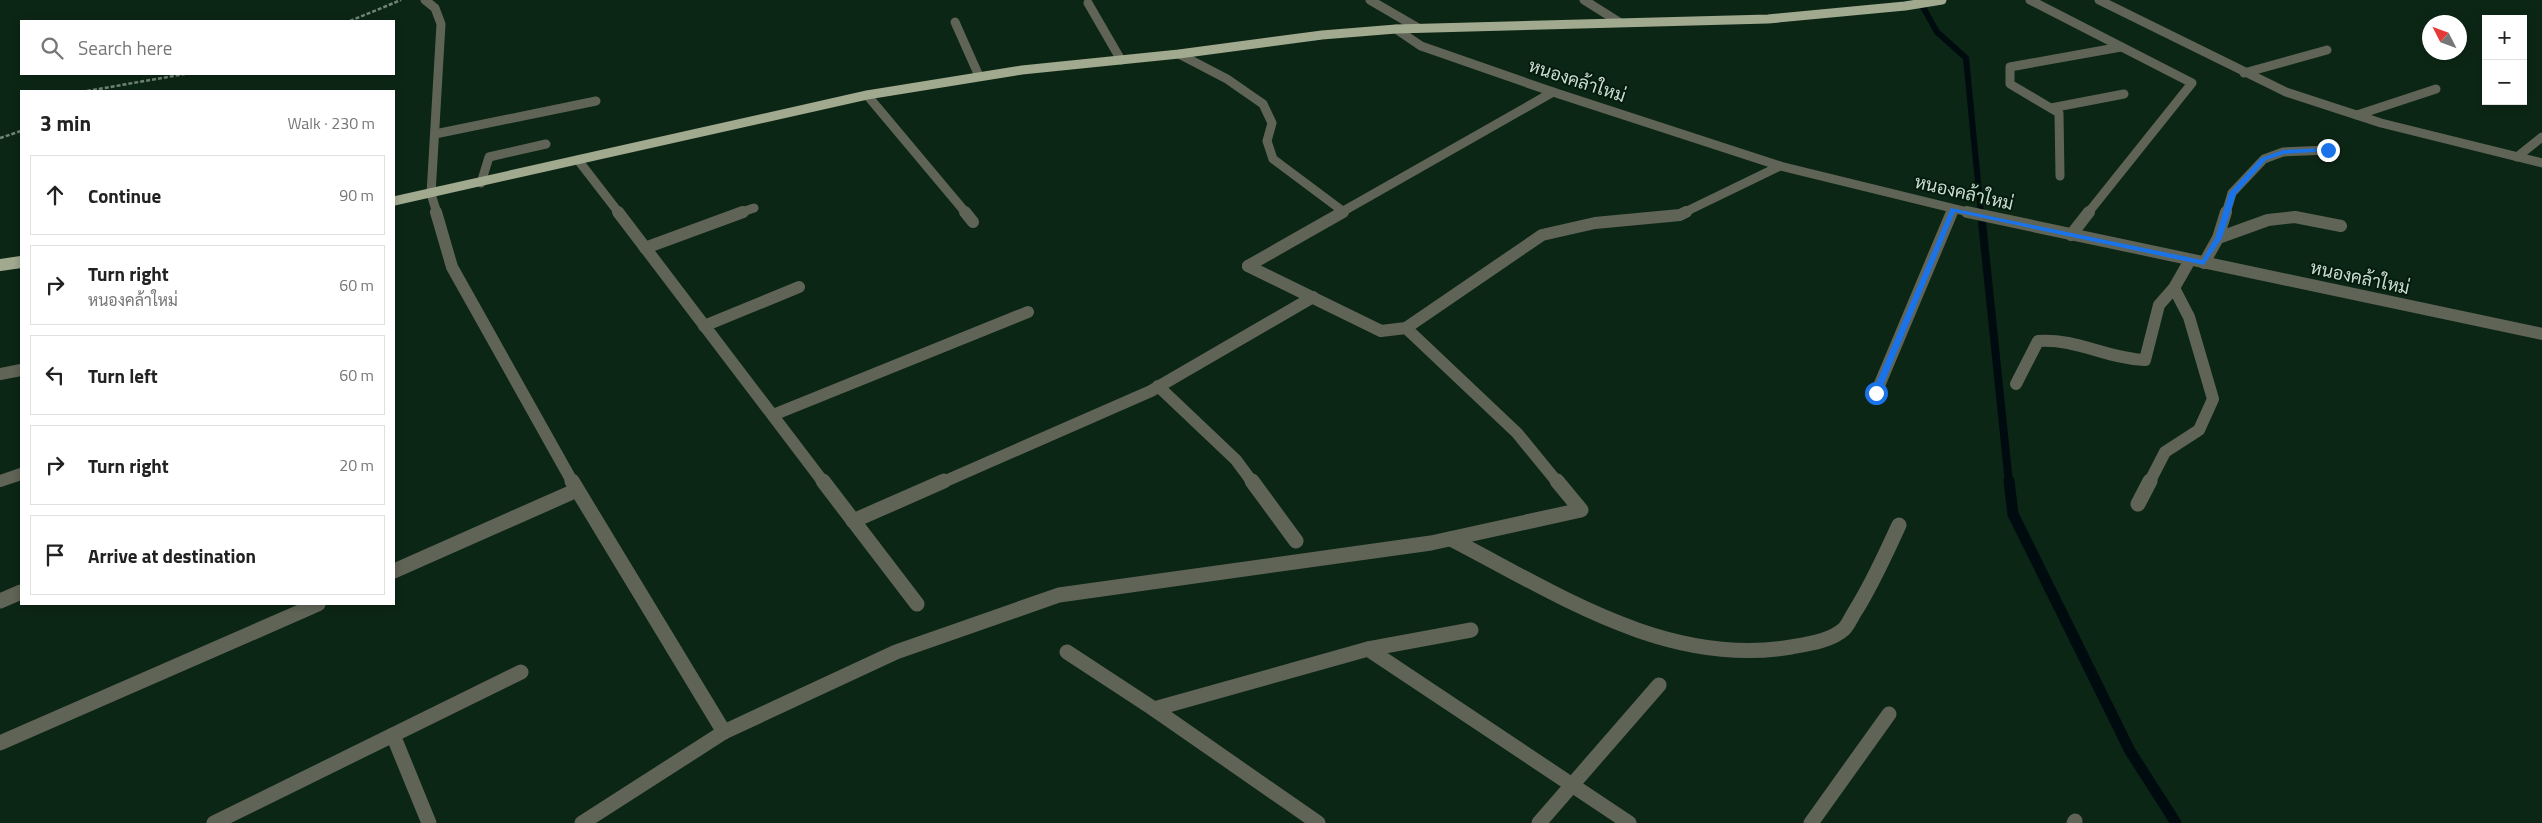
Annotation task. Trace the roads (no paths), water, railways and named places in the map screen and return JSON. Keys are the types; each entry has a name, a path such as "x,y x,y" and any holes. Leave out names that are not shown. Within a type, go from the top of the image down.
{"main road":[{"path":"395,201 867,95 979,76 1179,54 1322,35 1396,29 1768,19 1905,6 1942,0"},
{"path":"0,265 20,262"}],"street":[{"path":"424,0 435,8 441,24 431,194 452,267 577,490 724,732"},
{"path":"1370,0 1418,28"},
{"path":"1584,0 1619,22"},
{"path":"2030,0 2192,83 2071,235"},
{"path":"2099,0 2286,92 2356,116 2542,163"},
{"path":"1088,3 1121,60"},
{"path":"955,22 979,76"},
{"name":"หนองคล้าใหม่","path":"1396,29 1421,46 1553,92 1780,166 2003,221 2542,334"},
{"path":"2060,176 2060,113 2010,84 2010,67 2122,48"},
{"path":"2244,73 2327,50"},
{"path":"1179,54 1227,79 1263,104 1272,123 1267,141 1273,159 1344,212"},
{"path":"2356,116 2436,89"},
{"path":"1553,92 1248,266 1381,331 1406,328 1542,235 1595,223 1680,215 1780,166"},
{"path":"2051,108 2124,94"},
{"path":"867,95 973,222"},
{"path":"435,134 596,101"},
{"path":"2517,157 2542,137"},
{"path":"481,183 489,157 546,144"},
{"path":"2204,263 2218,238 2232,193 2264,159 2283,152 2328,150"},
{"path":"578,160 917,604"},
{"path":"645,248 754,208"},
{"path":"1876,393 1958,211"},
{"path":"2218,238 2268,220 2295,217 2341,226"},
{"path":"2016,384 2038,340 2056,338 2131,361 2145,360 2160,305 2174,288 2190,260"},
{"path":"704,326 798,287"},
{"path":"2138,504 2165,452 2200,430 2213,399 2189,317 2174,288"},
{"path":"853,521 1158,386 1313,297"},
{"path":"773,415 1028,312"},
{"path":"582,823 724,732 896,652 1059,595 1451,539 1581,510 1517,433 1406,328"},
{"path":"0,374 20,370"},
{"path":"1158,386 1191,415 1236,460 1296,541"},
{"path":"0,481 20,474"},
{"path":"395,571 577,490"},
{"path":"1451,539 1598,615 1653,637 1721,651 1775,650 1816,643 1844,629 1866,595 1899,525"},
{"path":"0,601 20,592"},
{"path":"0,743 316,605"},
{"path":"1154,708 1368,649 1471,630"},
{"path":"1368,649 1629,823"},
{"path":"1067,652 1154,708 1318,823"},
{"path":"214,823 234,819 393,735 521,672"},
{"path":"1539,823 1659,685"},
{"path":"1811,823 1889,714"},
{"path":"393,735 429,823"}],"waterway":[{"path":"1919,0 1937,32 1966,58 1981,213"},
{"path":"1981,212 2009,483"},
{"path":"2009,481 2013,514 2130,751 2176,823"}]}
